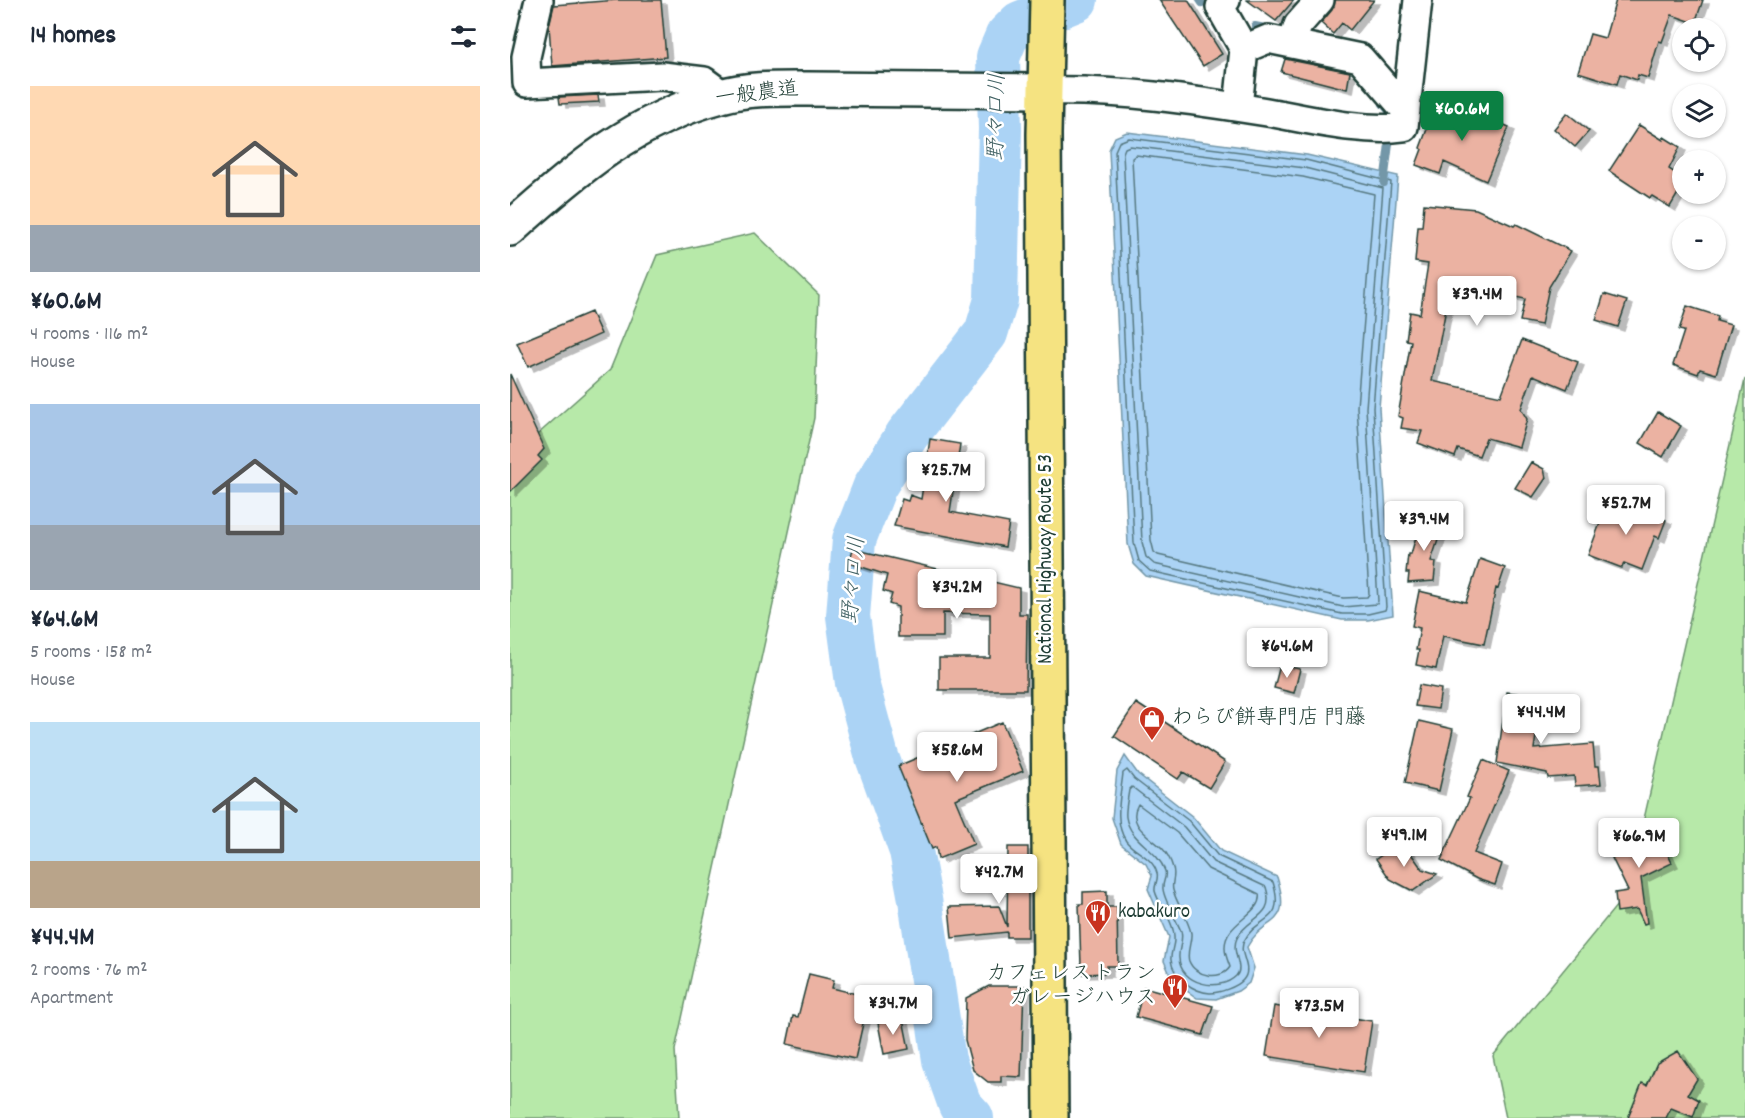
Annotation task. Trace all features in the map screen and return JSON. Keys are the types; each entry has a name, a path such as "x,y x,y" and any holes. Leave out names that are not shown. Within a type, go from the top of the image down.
{"highway":[{"name":"National Highway Route 53","path":"1047,11 1029,90 1051,1118"}],"street":[{"path":"539,0 526,57 527,83 662,76 704,81 723,95"},
{"path":"1226,0 1220,7 1244,49 1238,107"},
{"path":"1292,44 1298,25 1320,0"},
{"path":"1394,122 1418,0"},
{"path":"1244,49 1268,39 1360,58 1394,122"},
{"name":"一般農道","path":"510,230 555,188 588,162 639,128 681,108 723,95 777,89 1029,90"},
{"path":"1029,90 1089,90 1238,107 1356,126 1394,122"}],"green space":[{"path":"755,233 819,295 814,418 675,1050 679,1118 510,1118 510,459 610,370 657,255"},
{"path":"1745,379 1745,1118 1506,1118 1493,1056 1627,893"}],"water":[{"path":"1127,132 1307,155 1398,176 1379,408 1393,615 1368,620 1342,620 1146,576 1134,564 1128,544 1109,150 1115,137"},
{"path":"1125,756 1138,774 1193,817 1221,851 1277,877 1282,906 1275,919 1254,937 1247,947 1254,968 1249,983 1238,991 1216,999 1197,998 1173,981 1164,961 1169,937 1148,889 1152,876 1146,864 1121,844 1112,818 1117,771"}],"building":[{"path":"617,0 661,0 666,57 552,66 549,26 554,5"},
{"path":"1159,0 1188,0 1222,54 1203,66"},
{"path":"1247,0 1294,0 1276,21"},
{"path":"1335,0 1374,0 1350,30 1342,23 1333,34 1321,23 1332,10"},
{"path":"1616,0 1703,0 1697,18 1681,18 1672,15 1662,42 1659,41 1648,78 1638,75 1637,80 1620,74 1617,84 1578,72 1590,34 1605,38"},
{"path":"1285,59 1350,72 1347,89 1281,72"},
{"path":"598,95 599,102 560,104 559,97"},
{"path":"1436,105 1464,115 1466,109 1509,127 1486,181 1444,162 1440,174 1416,165"},
{"path":"1567,113 1589,131 1575,147 1554,129"},
{"path":"1639,125 1663,140 1664,137 1680,147 1678,150 1672,150 1672,163 1669,169 1672,171 1672,204 1670,207 1652,196 1650,198 1609,171"},
{"path":"1424,204 1476,209 1514,226 1516,224 1571,251 1549,287 1541,325 1520,321 1525,299 1451,283 1432,381 1501,396 1522,340 1578,362 1567,389 1533,375 1521,409 1527,419 1519,447 1486,438 1479,456 1458,449 1455,457 1418,443 1422,431 1401,428 1403,418 1398,416 1411,341 1406,340 1410,312 1420,314 1428,264 1415,262 1418,227 1422,227"},
{"path":"1604,294 1627,301 1618,327 1596,320"},
{"path":"1687,306 1718,316 1717,321 1731,325 1716,374 1700,369 1698,374 1673,365 1684,331 1679,330"},
{"path":"591,312 601,334 528,367 517,343"},
{"path":"510,374 544,449 538,456 542,460 510,492"},
{"path":"1658,412 1681,426 1663,457 1640,443"},
{"path":"930,439 960,444 950,512 1009,523 1005,547 894,526 902,499 908,501 910,495 921,499"},
{"path":"1531,462 1544,469 1546,478 1533,497 1515,488"},
{"path":"1612,499 1666,520 1659,538 1655,536 1642,570 1624,563 1622,568 1588,555 1605,510 1607,511"},
{"path":"1422,516 1444,522 1431,561 1436,562 1434,581 1408,583 1409,573 1406,573 1408,554 1411,554"},
{"path":"853,549 1019,588 1019,614 1027,614 1026,690 939,690 939,658 990,658 990,614 943,613 943,637 898,637 898,607 889,604 892,594 883,591 887,575 849,563"},
{"path":"1480,559 1505,568 1498,589 1496,588 1484,644 1443,636 1436,669 1416,665 1420,628 1412,626 1419,591 1466,602"},
{"path":"1280,665 1300,669 1294,693 1274,688"},
{"path":"1419,685 1441,689 1438,709 1415,706"},
{"path":"1507,692 1542,697 1534,749 1593,744 1595,766 1599,766 1601,784 1575,786 1574,776 1548,778 1547,773 1497,763"},
{"path":"1136,703 1225,762 1209,788 1183,772 1178,779 1114,736"},
{"path":"1419,721 1453,729 1439,791 1405,783"},
{"path":"1002,722 1023,771 955,799 974,844 938,859 936,847 932,849 898,766"},
{"path":"1483,760 1509,771 1474,853 1502,864 1495,885 1477,879 1441,860 1470,798 1467,797"},
{"path":"1655,827 1672,863 1641,878 1647,923 1644,924 1637,909 1617,912 1615,893 1628,891 1612,858 1628,850 1624,842"},
{"path":"1402,841 1422,869 1437,874 1413,891 1390,879 1376,859"},
{"path":"1008,847 1028,847 1028,937 1007,937 1007,932 952,938 949,907 999,906 1007,927"},
{"path":"1107,891 1107,907 1117,907 1118,966 1107,966 1107,973 1083,974 1079,904 1083,904 1083,892"},
{"path":"809,974 834,980 832,988 869,997 855,1059 787,1044 793,1016 798,1017"},
{"path":"989,986 1024,986 1021,1077 1001,1076 1001,1082 988,1082 973,1070 965,1040 966,998"},
{"name":"カフェレストラン ガレージハウス","path":"1144,987 1213,1006 1203,1035 1136,1017"},
{"path":"1274,1006 1372,1021 1364,1072 1266,1056"},
{"path":"903,1019 909,1049 884,1054 878,1023"},
{"path":"1678,1051 1697,1079 1688,1094 1699,1100 1693,1117 1671,1108 1666,1118 1628,1118 1642,1083 1647,1085 1657,1063"}],"waterway":[{"name":"野々口川","path":"972,1118 960,1105 944,1060 911,851 877,757 857,683 848,616 854,540 875,486 907,435 986,333 996,300 1000,129 998,57 1007,36 1020,23 1076,0"},
{"path":"1255,26 1270,29"},
{"path":"1383,104 1389,111 1389,144 1384,183"}],"place":[{"name":"わらび餅専門店 門藤","path":"1152,742"},
{"name":"kabakuro","path":"1098,936"},
{"name":"カフェレストラン ガレージハウス","path":"1175,1010"}]}
